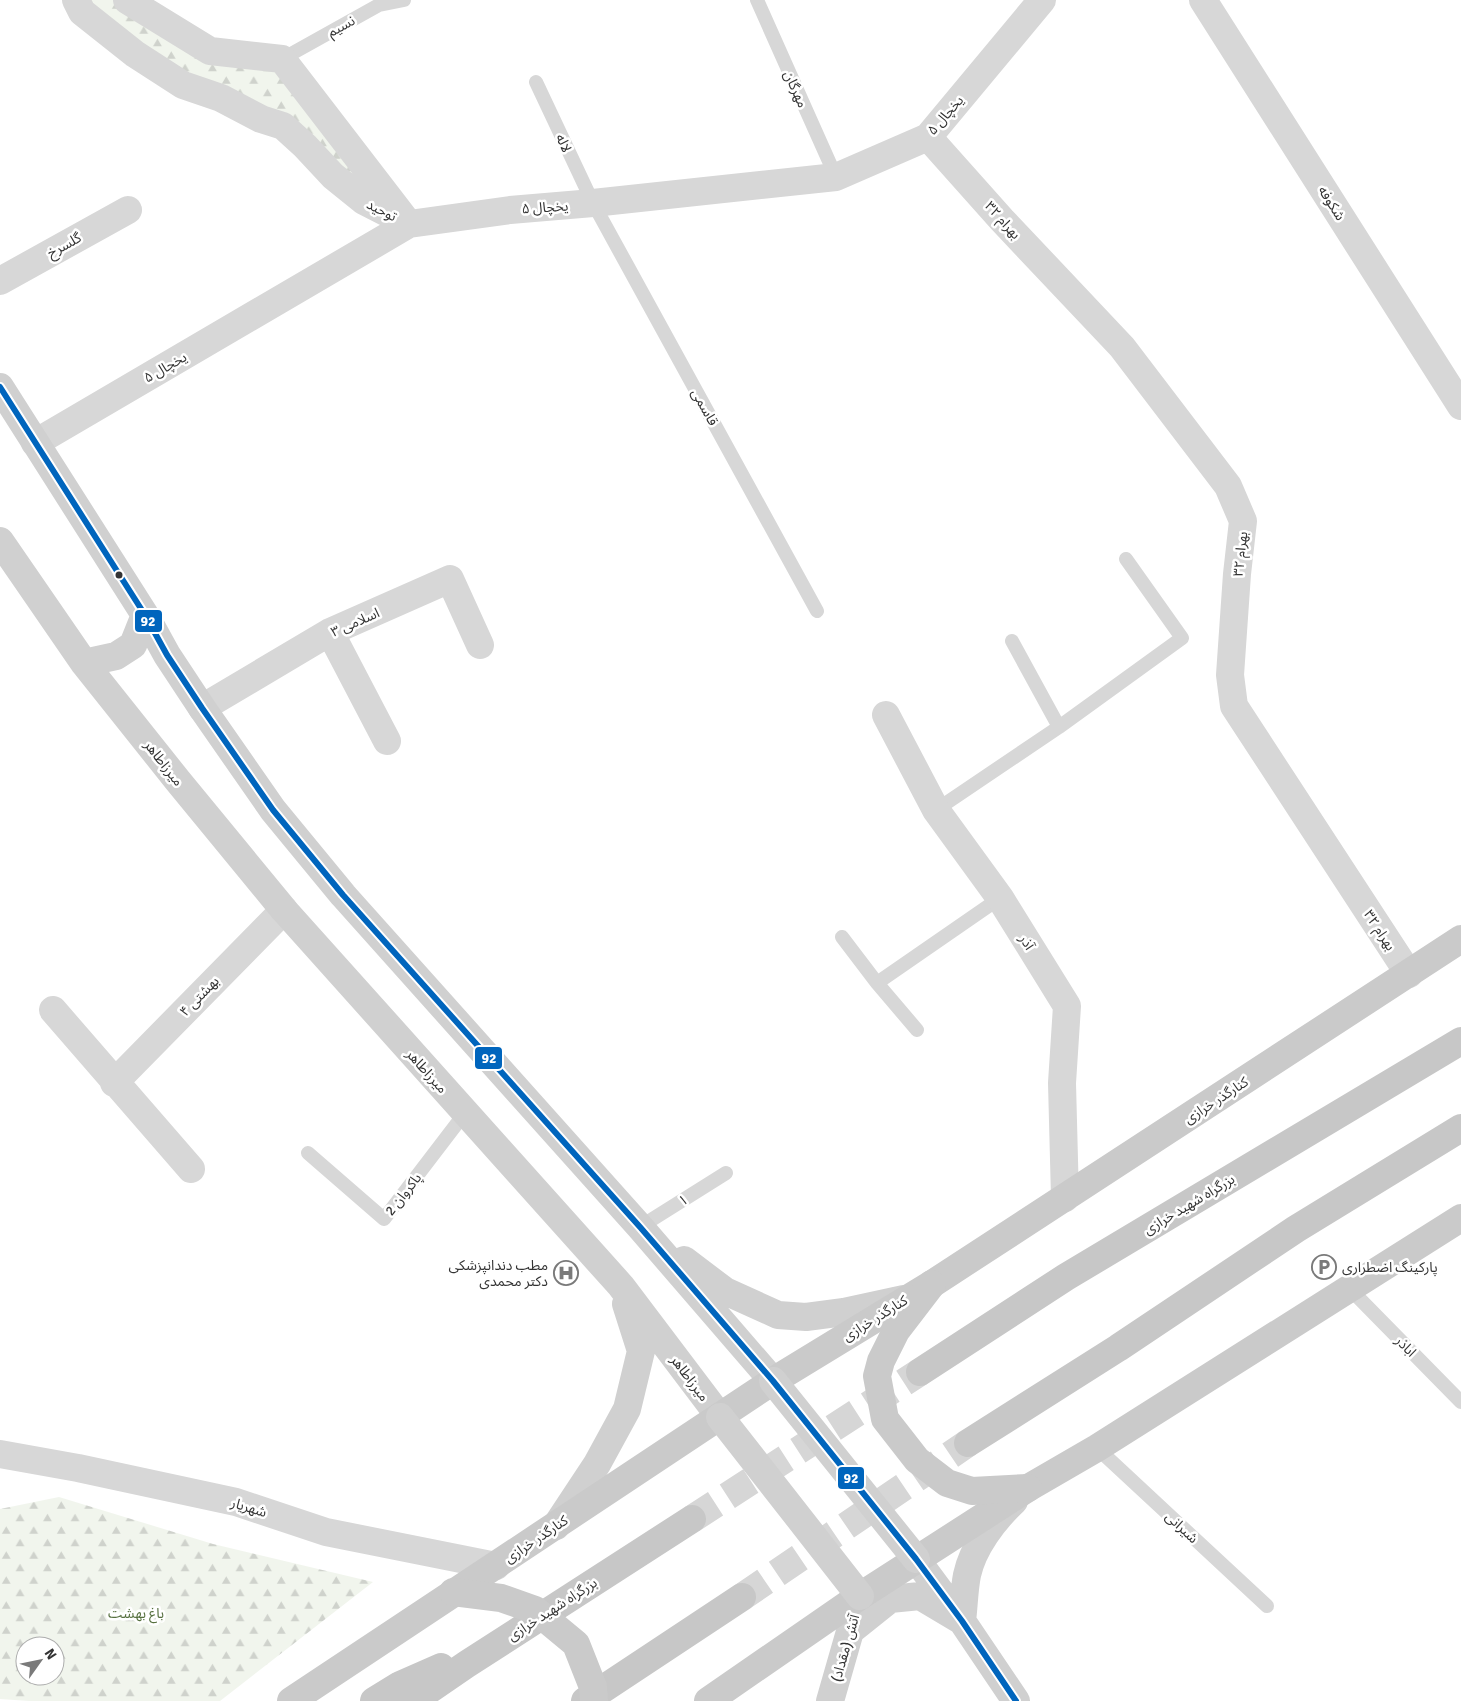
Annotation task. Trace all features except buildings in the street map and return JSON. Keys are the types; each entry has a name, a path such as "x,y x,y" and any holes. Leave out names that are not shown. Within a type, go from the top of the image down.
{"highway":[{"name":"بزرگراه شهید خرازی","path":"920,1372 1066,1277 1461,1041"},
{"path":"968,1444 1118,1348 1296,1230 1461,1128"},
{"name":"بزرگراه شهید خرازی","path":"413,1701 692,1519"},
{"path":"585,1701 742,1597"},
{"path":"374,1701 400,1685 505,1640"}],"main road":[{"path":"0,388 145,615 167,655 273,810 343,895 640,1227 774,1381 916,1559 962,1621 1016,1701"},
{"name":"میرزاطاهر","path":"0,541 84,663 178,781 284,910 621,1286 720,1417 860,1596"},
{"path":"84,663 116,656 134,645 145,615"},
{"name":"کنارگذر خرازی","path":"292,1701 453,1592 496,1566 774,1381 932,1284 1461,939"},
{"path":"708,1701 916,1559 1028,1488 1097,1448 1461,1218"},
{"path":"640,1227 725,1292 778,1315 806,1317 907,1298"},
{"path":"932,1284 896,1331 881,1361 877,1376 885,1419 917,1460 947,1483 972,1491 1028,1488"},
{"path":"556,1526 597,1464 628,1409 641,1351 621,1286"},
{"path":"962,1621 967,1574 976,1551 996,1518 1028,1488"},
{"path":"453,1592 501,1598 535,1610 576,1644 593,1687 594,1701"},
{"name":"آتش (مقداد)","path":"830,1701 860,1596"},
{"path":"850,1630 890,1599 920,1596 962,1621"}],"street":[{"path":"127,0 210,51 282,59"},
{"name":"یخچال ۵","path":"35,443 409,224 510,210 836,177 928,137 1042,0"},
{"name":"شکوفه","path":"1203,0 1461,406"},
{"name":"توحید","path":"85,4 135,54 183,85 220,98 261,118 283,126 333,176 364,202 409,224"},
{"path":"183,85 210,51"},
{"name":"توحید","path":"282,59 409,224"},
{"name":"بهرام ۳۲","path":"928,137 1002,220 1122,347 1228,486 1244,521 1237,574 1230,675 1234,706 1408,974"},
{"name":"گلسرخ","path":"0,281 128,210"},
{"name":"اسلامی ۳","path":"202,708 330,632 450,580 480,645"},
{"path":"330,632 387,741"},
{"name":"آذر","path":"886,715 936,810 1000,898 1067,1006 1062,1083 1065,1198"},
{"name":"بهشتی ۴","path":"114,1082 284,910"},
{"path":"53,1010 190,1169"},
{"name":"شهریار","path":"0,1454 78,1468 236,1502 326,1532 496,1566"}],"lane":[{"name":"نسیم","path":"282,59 378,2 404,0"},
{"name":"مهرگان","path":"757,0 836,177"},
{"name":"لاله","path":"536,82 593,203"},
{"name":"قاسمی","path":"593,203 818,611"},
{"path":"936,810 1059,727 1182,638 1126,559"},
{"path":"1012,641 1059,727"},
{"path":"877,983 1000,898"},
{"path":"842,937 877,983 917,1030"},
{"name":"پاکروان 2","path":"308,1153 384,1219 465,1113"},
{"name":"۱","path":"640,1227 726,1173"},
{"name":"اباذر","path":"1350,1289 1461,1402"},
{"name":"شیرانی","path":"1097,1448 1267,1606"}],"green space":[{"path":"81,0 120,0 273,64 390,207 325,157 186,82"},
{"name":"باغ بهشت","path":"59,1497 213,1544 373,1582 220,1701 29,1701 0,1699 0,1509"}],"tunnel":[{"path":"692,1519 920,1372"},
{"path":"742,1597 968,1443"}],"transit line":[{"name":"92","path":"0,387 145,615 167,655 273,810 343,895 640,1227 773,1381 916,1559 962,1621 1016,1701"}],"place":[{"name":"پارکینگ اضطراری","path":"1324,1267"},
{"name":"مطب دندانپزشکی دکتر محمدی","path":"566,1273"}]}
